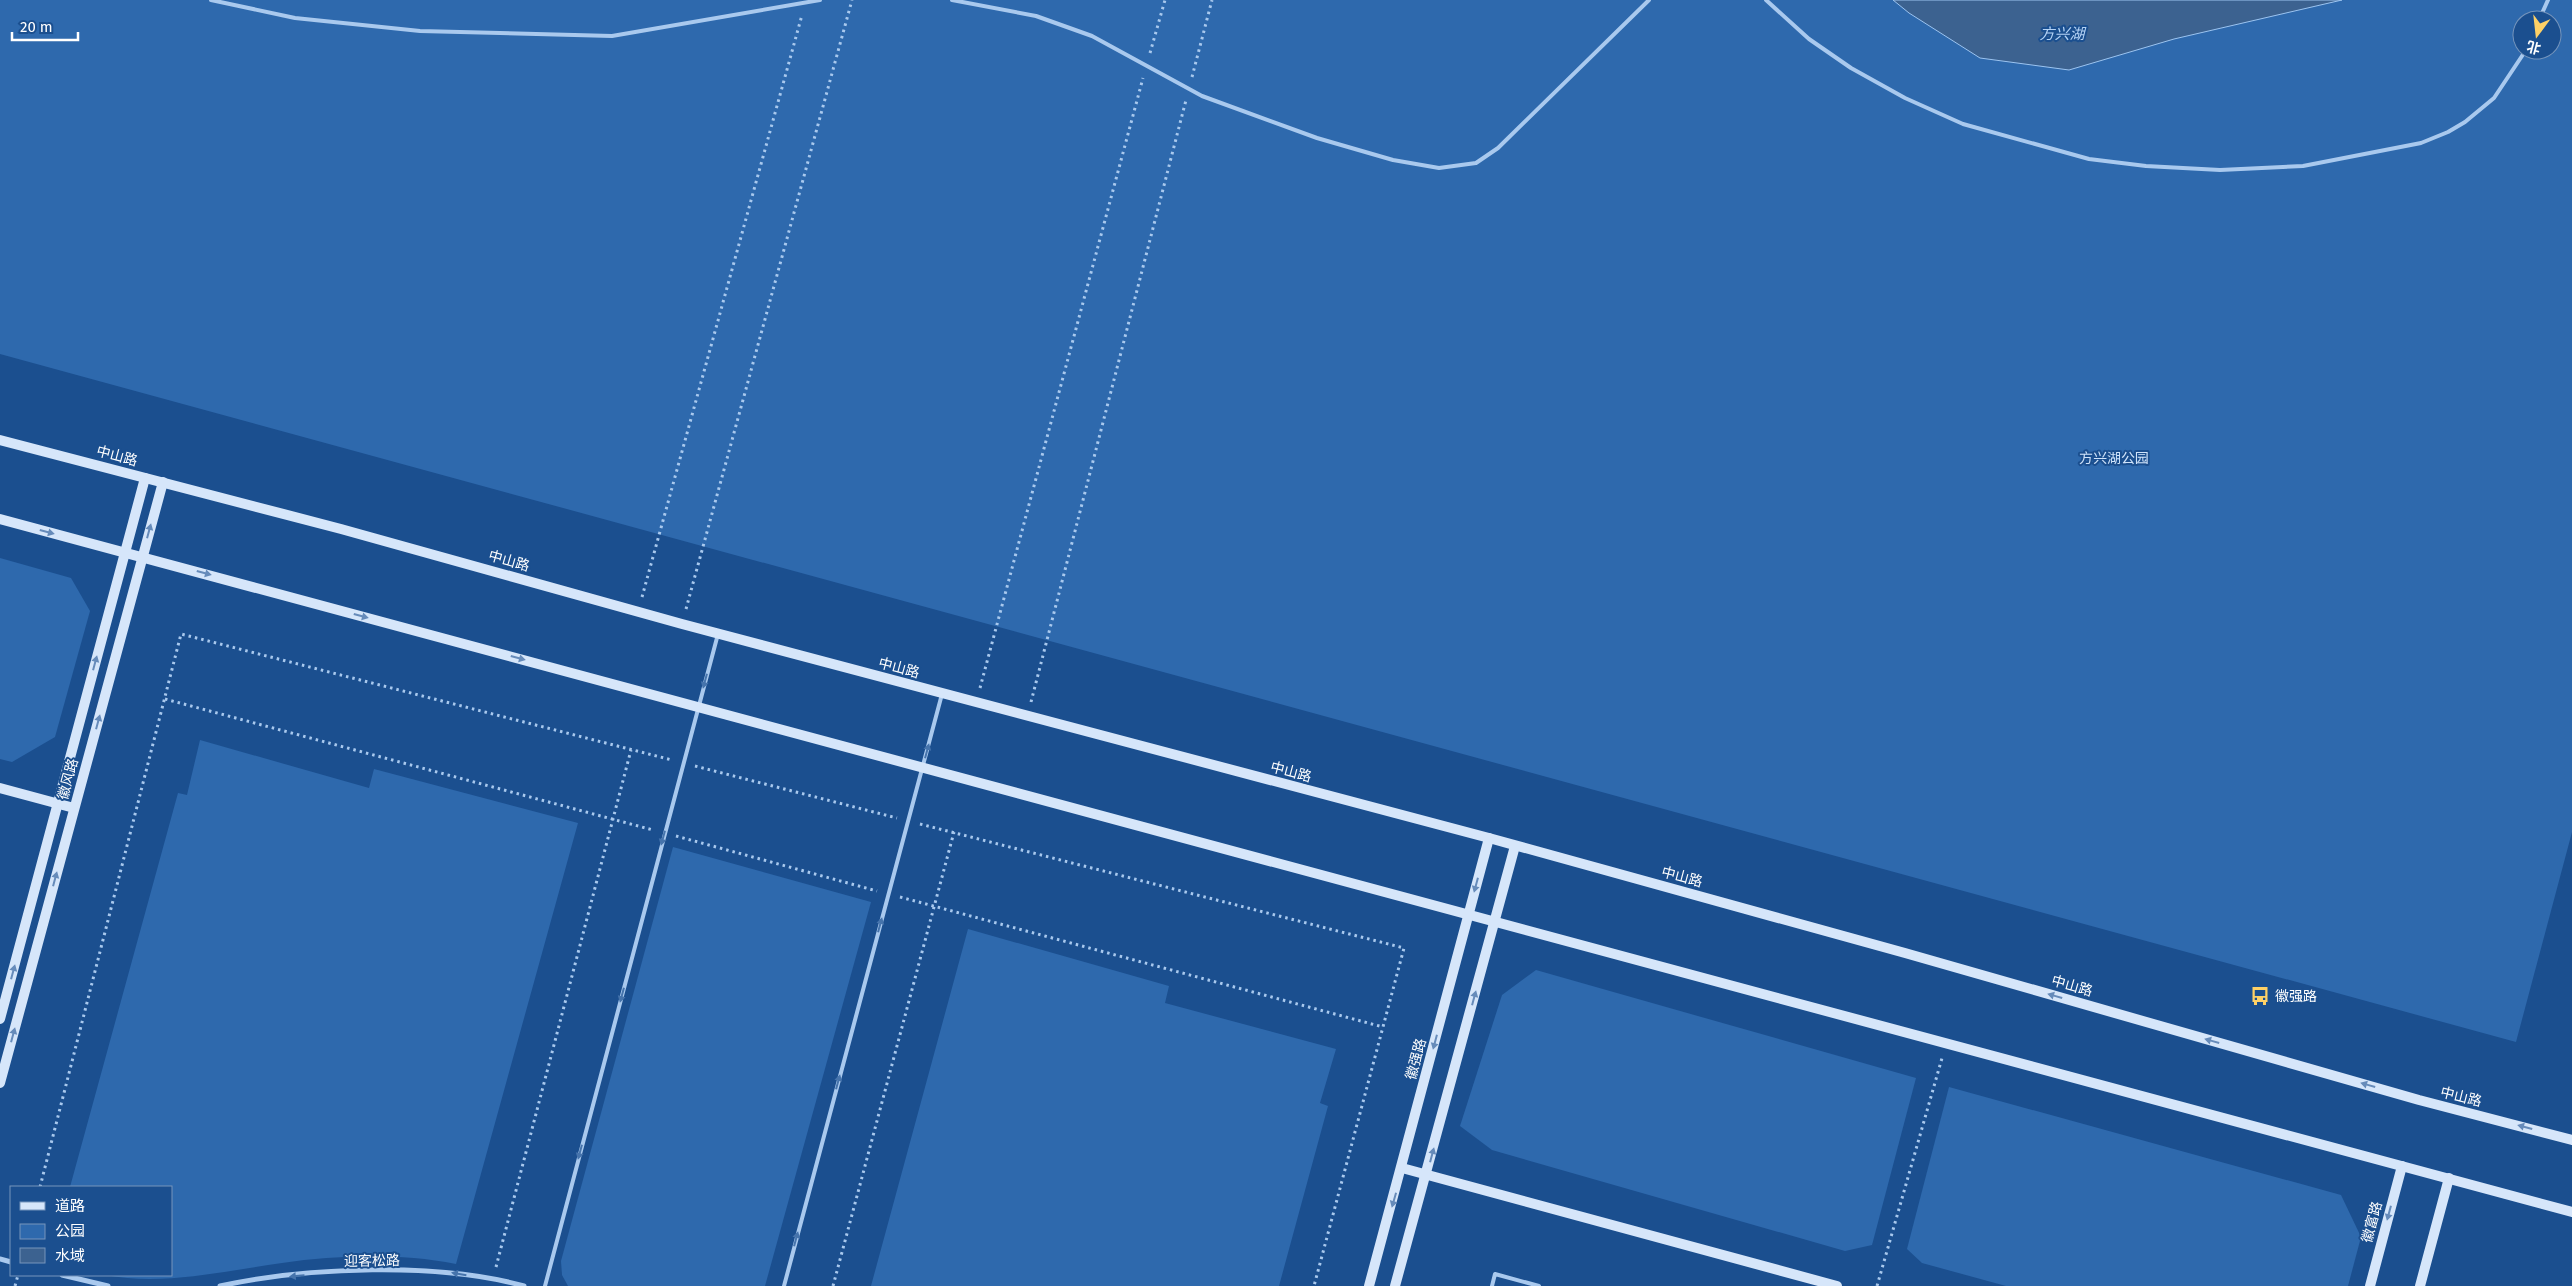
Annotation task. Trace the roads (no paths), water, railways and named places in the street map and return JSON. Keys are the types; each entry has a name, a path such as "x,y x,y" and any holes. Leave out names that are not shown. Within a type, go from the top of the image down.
{"main road":[{"name":"中山路","path":"0,440 341,529 718,634 1027,717 1489,838 1915,956 2409,1097 2572,1140"},
{"name":"徽风路","path":"0,1019 145,478"},
{"name":"徽风路","path":"0,1082 163,482"},
{"path":"0,519 2572,1212"},
{"path":"0,788 74,808"},
{"name":"徽强路","path":"1369,1286 1489,838"},
{"path":"1396,1286 1515,846"},
{"name":"徽富路","path":"2370,1286 2402,1166"},
{"path":"1402,1168 1837,1286"},
{"path":"2420,1286 2449,1178"}],"street":[{"name":"迎客松路","path":"220,1286 249,1280 341,1272 440,1271 524,1286"},
{"path":"66,1276 108,1286"}],"lane":[{"path":"211,0 295,18 420,31 612,36 820,0"},
{"path":"952,0 1036,16 1092,36 1202,96 1317,138 1393,160 1439,168 1476,163 1498,148 1649,0"},
{"path":"1766,0 1809,39 1851,68 1905,98 1963,124 2089,159 2146,166 2220,170 2303,166 2421,143 2454,129 2494,98 2519,60"},
{"path":"545,1286 718,634"},
{"path":"784,1286 942,694"},
{"path":"1492,1286 1495,1274 1539,1286"}],"water":[{"name":"方兴湖","path":"1893,0 2342,0 2174,39 2069,70 1980,58 1909,13"}],"place":[{"name":"徽强路","path":"2260,996"}],"park label":[{"name":"方兴湖公园","path":"2114,458"}]}
